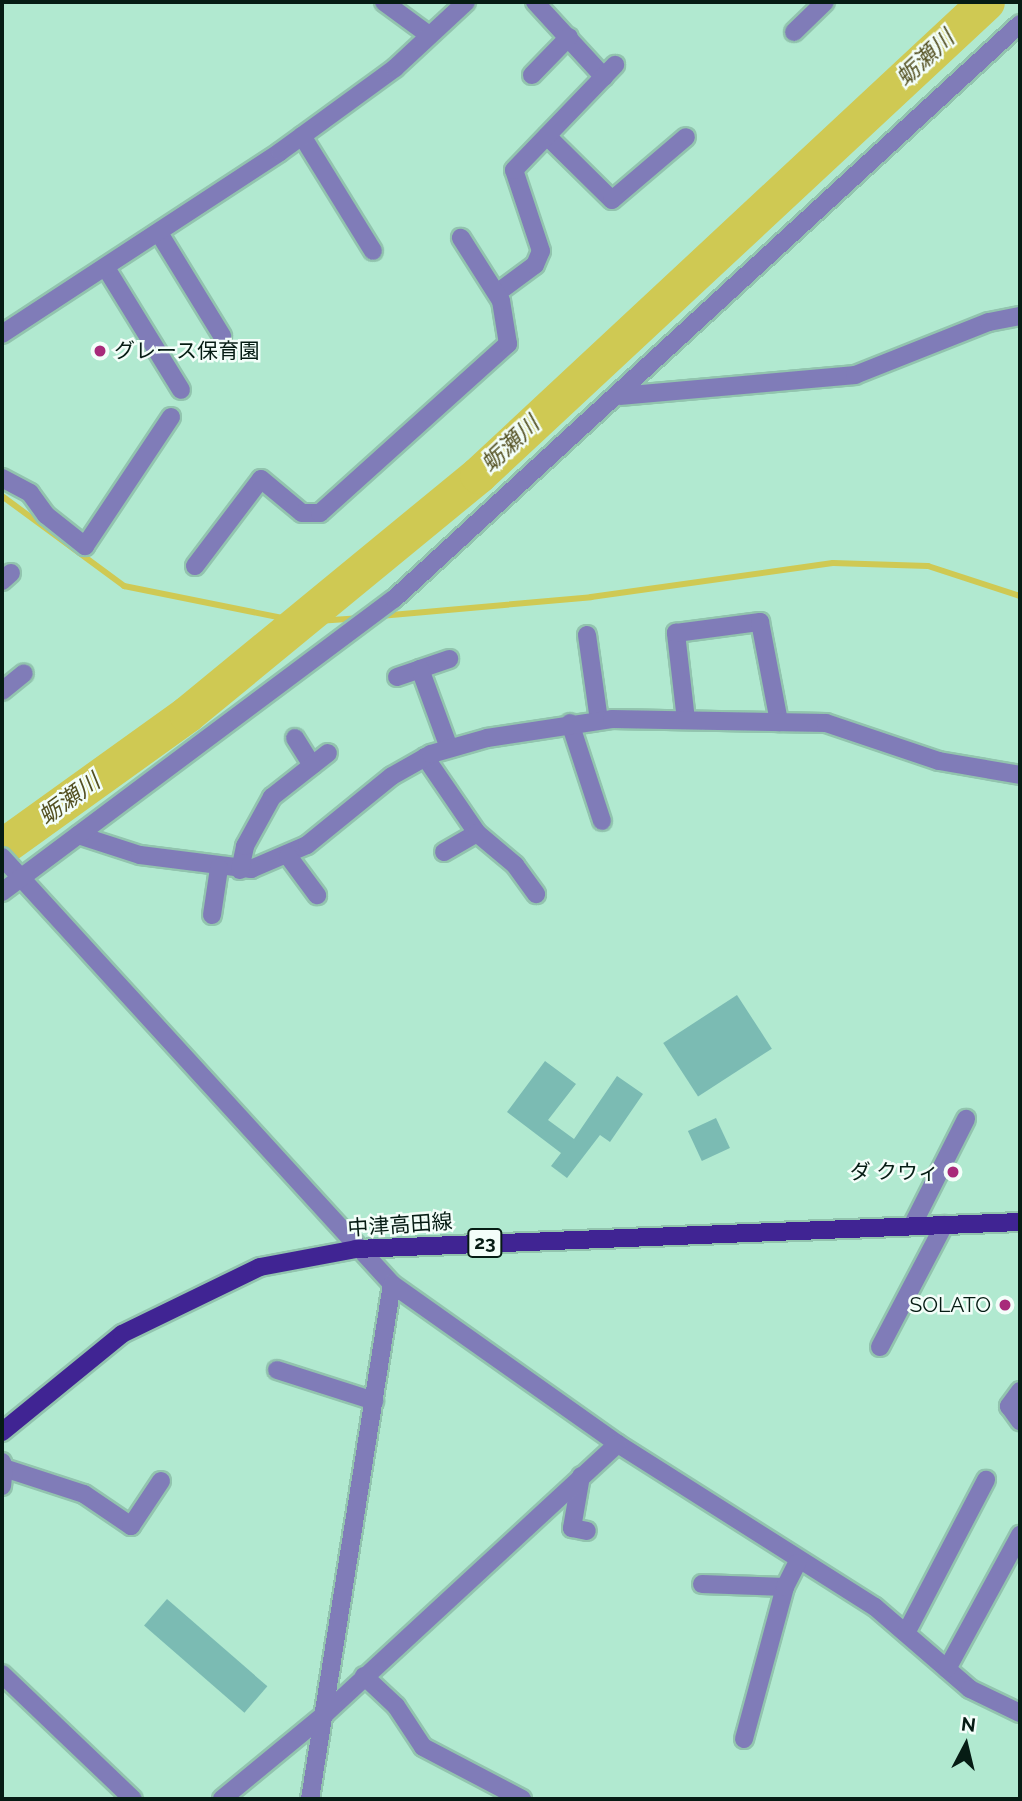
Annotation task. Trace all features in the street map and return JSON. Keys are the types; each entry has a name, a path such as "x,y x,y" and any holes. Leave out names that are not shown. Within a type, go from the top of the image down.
{"main road":[{"name":"中津高田線","path":"2,1432 122,1334 179,1301 260,1267 356,1250 1020,1222"}],"street":[{"path":"384,2 429,35"},
{"path":"2,334 106,268 302,136 429,35 466,2"},
{"path":"497,293 540,256 514,170 610,71 569,37 535,2"},
{"path":"794,32 825,2"},
{"path":"2,892 20,871 78,835 394,599 620,396 1020,24"},
{"path":"532,75 569,37"},
{"path":"302,136 373,251"},
{"path":"547,136 612,200 686,136"},
{"path":"159,233 222,336"},
{"path":"195,566 261,479 302,513 320,513 508,344 497,293 461,237"},
{"path":"106,268 181,390"},
{"path":"620,396 855,375 968,329 1020,316"},
{"path":"2,478 30,493 46,515 85,545 170,417"},
{"path":"685,720 676,633 760,622 779,722"},
{"path":"587,635 599,720"},
{"path":"397,677 449,659"},
{"path":"420,670 449,748"},
{"path":"2,691 24,673"},
{"path":"78,835 140,855 240,870 288,856 425,757 449,748 570,723 599,720 779,722 845,727 939,761 1020,775"},
{"path":"570,723 602,821"},
{"path":"295,738 312,765"},
{"path":"240,870 245,846 272,797 328,752"},
{"path":"425,757 477,833 515,865 536,894"},
{"path":"444,852 477,833"},
{"path":"288,856 317,895"},
{"path":"2,857 20,871 356,1250 392,1284 618,1444 797,1563 875,1607 970,1689 1020,1713"},
{"path":"212,915 219,868"},
{"path":"912,1226 966,1119"},
{"path":"880,1347 944,1225"},
{"path":"310,1799 392,1284"},
{"path":"277,1370 374,1401"},
{"path":"1020,1391 1009,1406 1020,1421"},
{"path":"222,1799 325,1714 618,1444"},
{"path":"2,1472 66,1485 131,1526 161,1482"},
{"path":"581,1476 572,1528 587,1531"},
{"path":"906,1633 986,1480"},
{"path":"947,1669 1020,1535"},
{"path":"744,1739 785,1587 797,1563"},
{"path":"702,1584 785,1587"},
{"path":"2,1674 133,1799"},
{"path":"364,1676 396,1706 423,1747 522,1799"}],"building":[{"path":"737,995 772,1049 698,1097 663,1043"},
{"path":"545,1061 576,1084 548,1120 574,1139 617,1076 643,1094 610,1142 600,1135 567,1178 551,1166 561,1153 507,1112"},
{"path":"716,1118 730,1148 702,1161 688,1131"},
{"path":"167,1599 267,1686 244,1713 144,1625"}],"waterway":[{"name":"蛎瀬川","path":"2,847 187,714 478,475 986,2"},
{"path":"2,496 124,586 302,622 362,618"},
{"path":"380,616 591,597 833,563 928,566 1020,596"}],"place":[{"name":"グレース保育園","path":"100,351"},
{"name":"ダ クウィ","path":"953,1172"},
{"name":"SOLATO","path":"1005,1305"}]}
